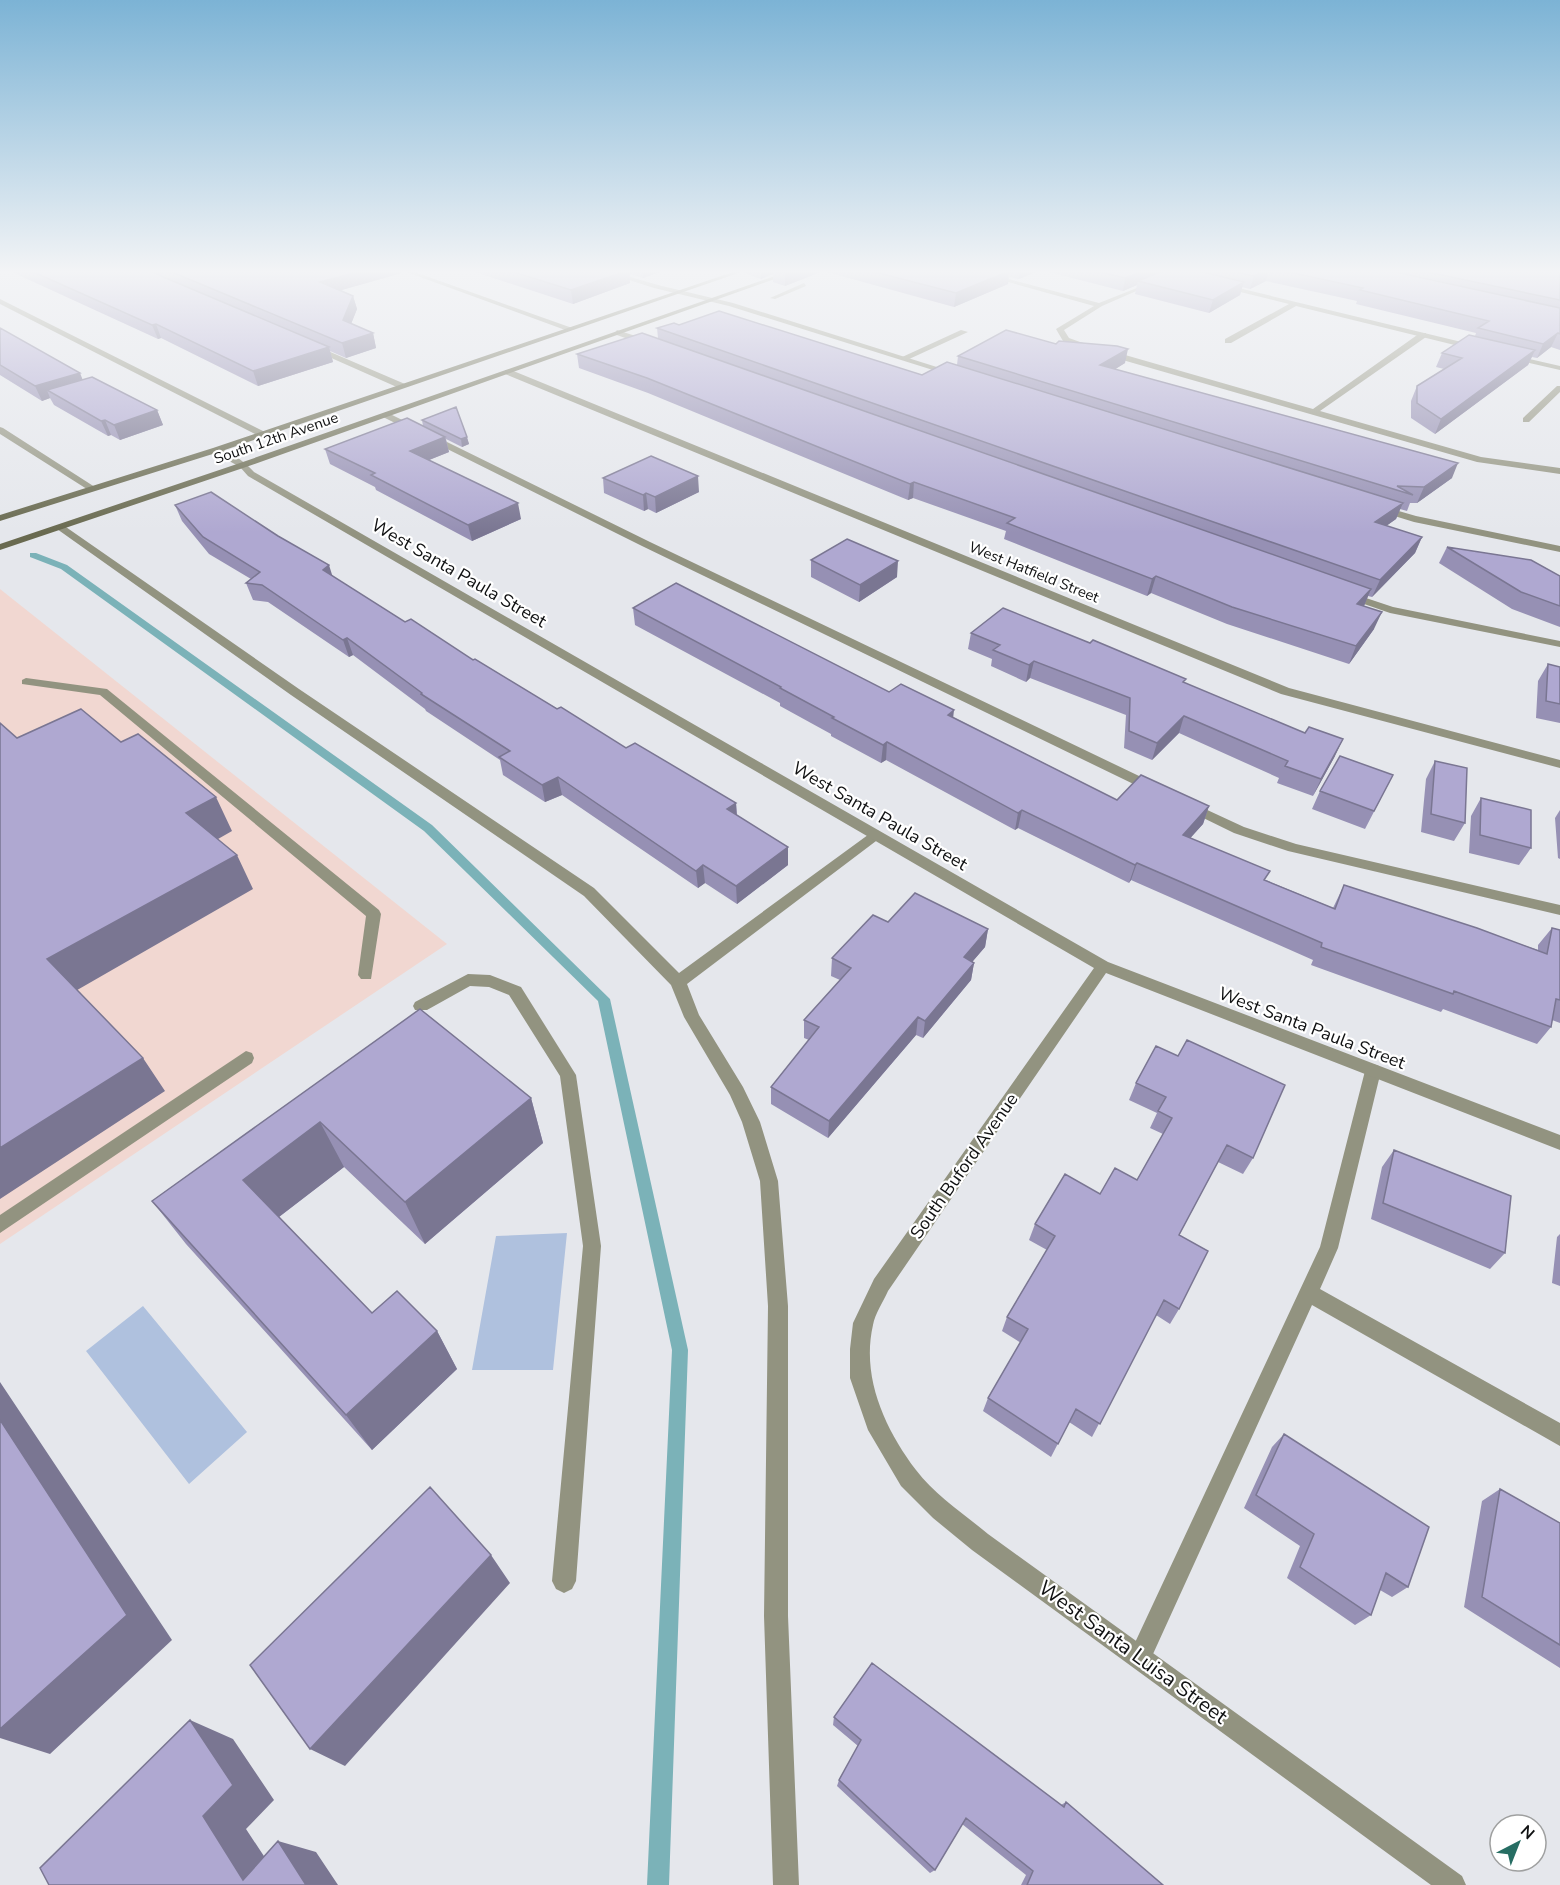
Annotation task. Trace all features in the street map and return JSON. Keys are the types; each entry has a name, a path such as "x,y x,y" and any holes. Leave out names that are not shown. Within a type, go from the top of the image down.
{"main road":[{"name":"South 12th Avenue","path":"0,518 216,450 485,358"},
{"name":"South 12th Avenue","path":"0,547 243,465 546,358"}],"street":[{"path":"112,358 262,434"},
{"path":"338,358 402,386"},
{"path":"904,358 965,378"},
{"path":"1130,358 1479,459 1560,471"},
{"path":"1314,412 1390,358"},
{"path":"1519,358 1560,368"},
{"name":"West Hatfield Street","path":"508,372 1285,691 1560,764"},
{"path":"1526,420 1560,388"},
{"path":"386,415 646,544 1239,830 1293,848 1560,910"},
{"path":"0,430 93,489"},
{"name":"West Santa Paula Street","path":"216,450 243,465 251,474 1103,966 1560,1143"},
{"path":"1369,505 1414,519 1560,549"},
{"path":"60,527 295,693 589,892 678,982 692,1017 737,1092 751,1122 770,1181 778,1306 776,1616 786,1885"},
{"path":"1335,590 1390,610 1560,644"},
{"path":"26,682 103,692 374,914 366,975"},
{"path":"678,982 877,835"},
{"name":"South Buford Avenue","path":"860,1378 863,1323 881,1285 1103,966"},
{"path":"421,1006 468,980 490,981 515,991 568,1076 592,1246 564,1581"},
{"path":"0,1225 246,1058"},
{"path":"1140,1657 1329,1248 1372,1071"},
{"path":"1309,1293 1560,1435"},
{"name":"West Santa Luisa Street","path":"860,1378 879,1430 909,1478 941,1510 980,1542 1453,1885"}],"shaded area":[{"path":"0,589 447,944 0,1244"},
{"path":"567,1233 553,1370 472,1370 496,1236"},
{"path":"143,1306 247,1432 189,1484 86,1351"}],"building":[{"path":"0,358 53,358 80,373 35,386 0,365"},
{"path":"226,358 294,358 253,371"},
{"path":"589,358 713,358 1371,589 1357,604 1382,612 1356,646 1232,607 1156,576 1152,579 1007,523 1015,518 914,482 910,484 647,378"},
{"path":"743,358 868,358 922,375 947,362 1403,503 1375,522 1422,537 1380,580"},
{"path":"964,358 1112,358 1100,365 1458,463 1424,487 1397,486 1413,495"},
{"path":"1462,358 1524,358 1441,419 1417,403 1417,386"},
{"path":"92,377 157,410 114,425 105,420 101,421 47,390"},
{"path":"456,407 467,437 461,439 422,420"},
{"path":"407,418 445,437 410,451 518,503 468,525 371,475 375,473 325,449"},
{"path":"651,456 698,476 655,497 646,493 643,495 603,478"},
{"path":"211,492 278,536 329,565 323,570 405,622 411,619 473,660 475,659 557,709 561,707 626,748 635,743 736,803 727,809 788,847 736,886 703,865 696,871 558,777 542,785 499,757 510,751 421,694 347,638 343,640 262,585 246,583 260,572 203,537 175,505"},
{"path":"847,539 898,561 860,585 811,560"},
{"path":"1447,547 1531,560 1560,576 1560,606 1521,592"},
{"path":"676,583 889,692 901,684 954,710 948,715 1117,800 1141,775 1209,806 1183,835 1270,871 1264,880 1335,909 1344,885 1477,928 1547,954 1552,928 1560,930 1560,1000 1556,999 1551,1027 1454,991 1453,994 1321,947 1322,943 1137,863 1135,865 1022,810 1018,813 887,742 883,745 781,687 633,608"},
{"path":"1003,608 1090,643 1093,640 1186,679 1183,682 1305,733 1309,727 1343,739 1321,779 1285,766 1288,761 1184,716 1157,743 1129,731 1130,698 1034,661 1029,665 993,650 1000,645 971,633"},
{"path":"1548,664 1560,667 1560,704 1546,701"},
{"path":"81,709 121,742 138,734 216,797 186,813 237,855 47,959 143,1058 0,1148 0,723 17,738"},
{"path":"1340,756 1393,775 1374,811 1320,791"},
{"path":"1435,761 1467,768 1465,823 1431,814"},
{"path":"1481,798 1531,810 1531,848 1480,835"},
{"path":"915,893 988,929 964,957 974,963 925,1021 918,1017 829,1121 771,1087 819,1027 804,1020 851,968 832,958 873,915 888,922"},
{"path":"420,1009 531,1098 405,1202 320,1122 243,1180 372,1313 397,1291 437,1331 346,1415 152,1201"},
{"path":"1187,1040 1285,1085 1253,1158 1227,1145 1179,1235 1208,1251 1179,1309 1164,1300 1100,1424 1076,1409 1058,1444 988,1398 1028,1329 1007,1317 1055,1236 1035,1224 1065,1174 1100,1194 1115,1168 1137,1180 1172,1118 1158,1111 1166,1097 1136,1083 1156,1046 1178,1056"},
{"path":"1394,1150 1511,1196 1505,1253 1383,1203"},
{"path":"0,1420 127,1615 0,1729"},
{"path":"1284,1434 1429,1527 1408,1587 1386,1573 1371,1615 1300,1567 1314,1534 1256,1495"},
{"path":"430,1487 491,1555 310,1749 250,1665"},
{"path":"1500,1489 1560,1523 1560,1645 1482,1597"},
{"path":"872,1663 1064,1807 1066,1802 1163,1885 1027,1885 1033,1871 966,1818 935,1870 839,1780 861,1740 834,1717"},
{"path":"190,1720 233,1785 203,1816 243,1880 278,1841 306,1885 49,1885 40,1868"}],"waterway":[{"path":"33,555 64,567 428,828 604,999 680,1350 658,1885"}]}
